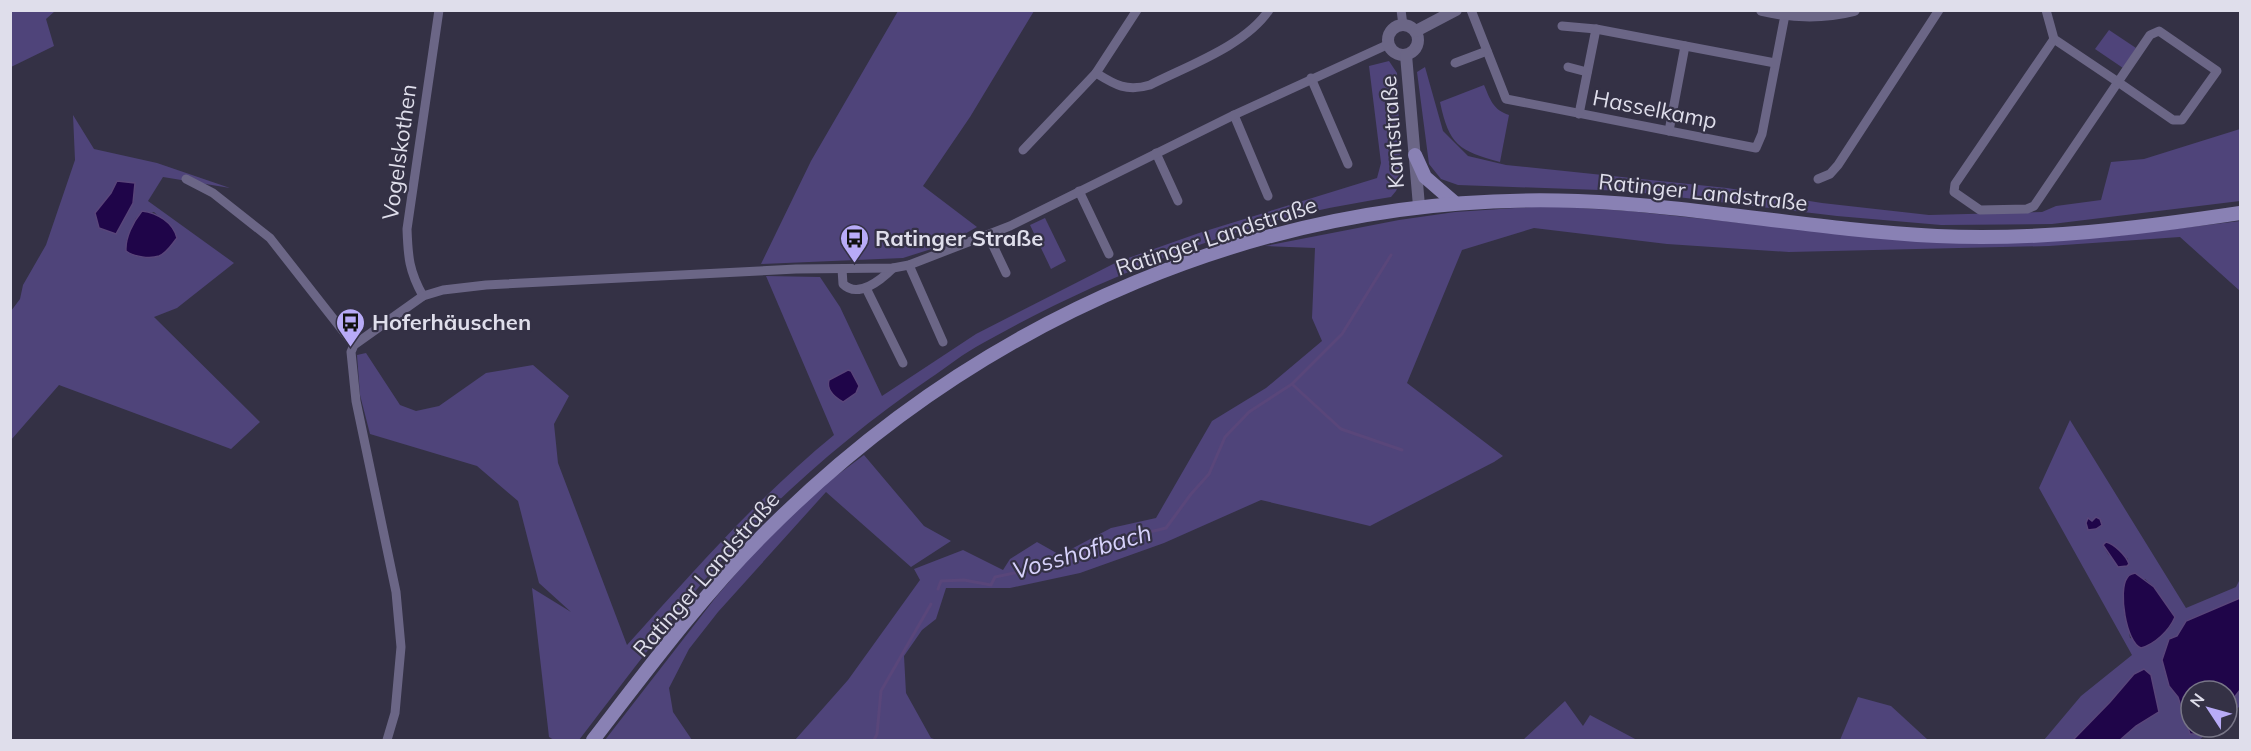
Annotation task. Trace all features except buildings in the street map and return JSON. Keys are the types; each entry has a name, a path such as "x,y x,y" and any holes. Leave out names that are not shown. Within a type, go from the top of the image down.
{"main road":[{"path":"1415,155 1425,177 1455,203"},
{"name":"Ratinger Landstraße","path":"593,741 713,590 768,530 832,469 906,410 977,362 1099,297 1193,260 1274,234 1338,219 1419,206 1518,200 1635,204 1889,233 1983,237 2118,229 2241,213"}],"street":[{"name":"Vogelskothen","path":"423,296 408,262 406,229 439,10"},
{"path":"1023,150 1096,73 1137,10"},
{"path":"1096,73 1115,85 1126,88 1137,89 1149,85 1228,46 1245,34 1269,10"},
{"path":"1401,10 1403,25"},
{"path":"1433,10 1452,12"},
{"name":"Hasselkamp","path":"1471,10 1506,99 1756,148 1762,134 1785,15"},
{"path":"1762,10 1785,15 1824,16 1854,10"},
{"path":"1818,179 1830,174 1838,165 1939,10"},
{"path":"2046,10 2054,39 2118,82 2177,121 2185,117 2217,71 2163,33 2150,34 2118,82 2031,208 1980,210 1954,192 1955,184 2054,39"},
{"path":"1416,31 1452,12"},
{"path":"1398,26 1410,26 1416,31 1417,46 1406,55 1397,53 1389,44 1390,33 1398,26"},
{"path":"1562,26 1596,29 1775,63"},
{"path":"1579,114 1596,29"},
{"path":"387,741 395,713 401,647 396,592 356,401 351,352 354,345 423,296 443,290 486,285 725,273 893,268 909,265 988,235 1311,78 1389,44"},
{"path":"1669,130 1685,46"},
{"path":"1455,63 1487,51"},
{"name":"Kantstraße","path":"1406,55 1419,206"},
{"path":"1568,67 1587,72"},
{"path":"1311,78 1348,164"},
{"path":"1234,116 1268,196"},
{"path":"1156,153 1178,201"},
{"path":"186,179 213,193 270,238 354,345"},
{"path":"1079,191 1110,254"},
{"path":"988,235 1006,273"},
{"path":"909,265 943,342"},
{"path":"842,269 843,284 849,290 854,291 866,288 893,268"},
{"path":"866,288 903,363"}],"shaded area":[{"path":"11,10 55,11 46,19 54,46 11,67"},
{"path":"898,11 1034,11 970,117 923,186 977,227 947,244 903,258 761,264 811,161"},
{"path":"2109,30 2136,48 2123,68 2095,49"},
{"path":"1389,61 1397,73 1401,180 1391,197 1282,219 1230,234 1158,260 1087,290 1017,324 962,356 868,424 828,456 772,507 695,591 579,740 554,740 549,737 532,588 571,612 539,583 518,501 477,466 370,434 360,395 357,355 366,353 400,405 416,411 439,406 486,373 533,365 569,396 554,424 558,463 627,645 753,509 834,435 766,276 820,277 840,307 882,396 976,334 1117,262 1199,233 1377,178 1381,163 1369,66"},
{"path":"1425,67 1443,131 1468,156 1506,165 1727,188 1822,203 1929,215 2042,212 2056,206 2101,200 2111,162 2144,159 2240,129 2240,201 2052,224 1941,225 1837,216 1627,191 1458,185 1441,179 1429,164 1417,72"},
{"path":"1484,85 1496,107 1509,115 1500,162 1465,150 1458,144 1447,128 1440,102"},
{"path":"73,115 94,149 157,163 230,188 163,177 148,201 234,263 177,308 154,317 260,422 231,449 59,385 11,440 11,311 20,299 23,285 46,245 75,160","holes":["117,181 135,183 133,203 115,234 95,213 111,193","154,212 175,232 159,256 138,256 126,241 136,218"]},
{"path":"117,181 135,183 133,203 116,234 99,228 95,213 111,193"},
{"path":"1547,206 1629,211 1771,226 2107,237 2240,221 2240,291 2180,237 2049,246 1789,252 1667,244 1534,228 1462,250 1407,383 1503,456 1370,526 1261,500 1164,543 1080,573 1010,588 946,588 936,619 922,630 904,656 906,693 931,738 937,740 795,740 848,680 920,580 914,569 963,550 1003,570 1010,559 1037,542 1060,555 1111,528 1156,518 1212,421 1266,388 1322,341 1312,318 1315,248 1265,246 1399,220 1455,212"},
{"path":"142,211 164,219 175,232 177,238 162,255 142,257 126,251 130,230"},
{"path":"1045,218 1066,261 1051,269 1030,225"},
{"path":"848,370 851,371 859,386 856,393 843,402 830,390 828,384 829,380"},
{"path":"2070,420 2186,608 2236,587 2240,579 2240,598 2186,621 2177,636 2169,640 2162,660 2169,686 2179,701 2179,739 2200,739 2120,740 2136,726 2159,712 2151,675 2121,690 2073,740 2044,740 2081,696 2132,655 2039,488","holes":["2111,544 2128,559 2127,566 2121,566 2108,554 2103,545","2145,579 2154,587 2175,617 2170,627 2153,642 2130,638 2124,604 2125,581"]},
{"path":"864,455 924,526 951,541 911,567 826,492 718,612 689,649 669,688 673,712 692,740 605,740 716,597 778,525 824,485"},
{"path":"2096,517 2100,519 2102,525 2088,530 2086,523 2088,518 2092,521"},
{"path":"2106,542 2123,554 2129,564 2127,566 2118,567 2103,545"},
{"path":"2135,573 2154,587 2175,617 2161,636 2141,648 2131,637 2125,616 2123,593 2128,576"},
{"path":"2240,598 2239,691 2239,679 2179,679 2179,700 2169,686 2162,660 2169,639 2177,636 2186,621"},
{"path":"2144,669 2151,675 2159,712 2136,726 2120,740 2073,740 2134,674"},
{"path":"1858,697 1891,706 1928,740 1840,740"},
{"path":"1565,701 1583,726 1590,715 1637,740 1523,740"}],"waterway":[{"name":"Vosshofbach","path":"938,589 941,581 964,580 991,585 995,577 1054,565 1133,536 1166,528 1209,474 1225,437 1249,412 1292,384 1342,334 1391,255"},
{"path":"1293,385 1341,429 1402,450"},
{"name":"Vosshofbach","path":"874,740 877,734 881,691 931,604"}],"place":[{"name":"Ratinger Straße","path":"854,264"},
{"name":"Hoferhäuschen","path":"351,348"}]}
